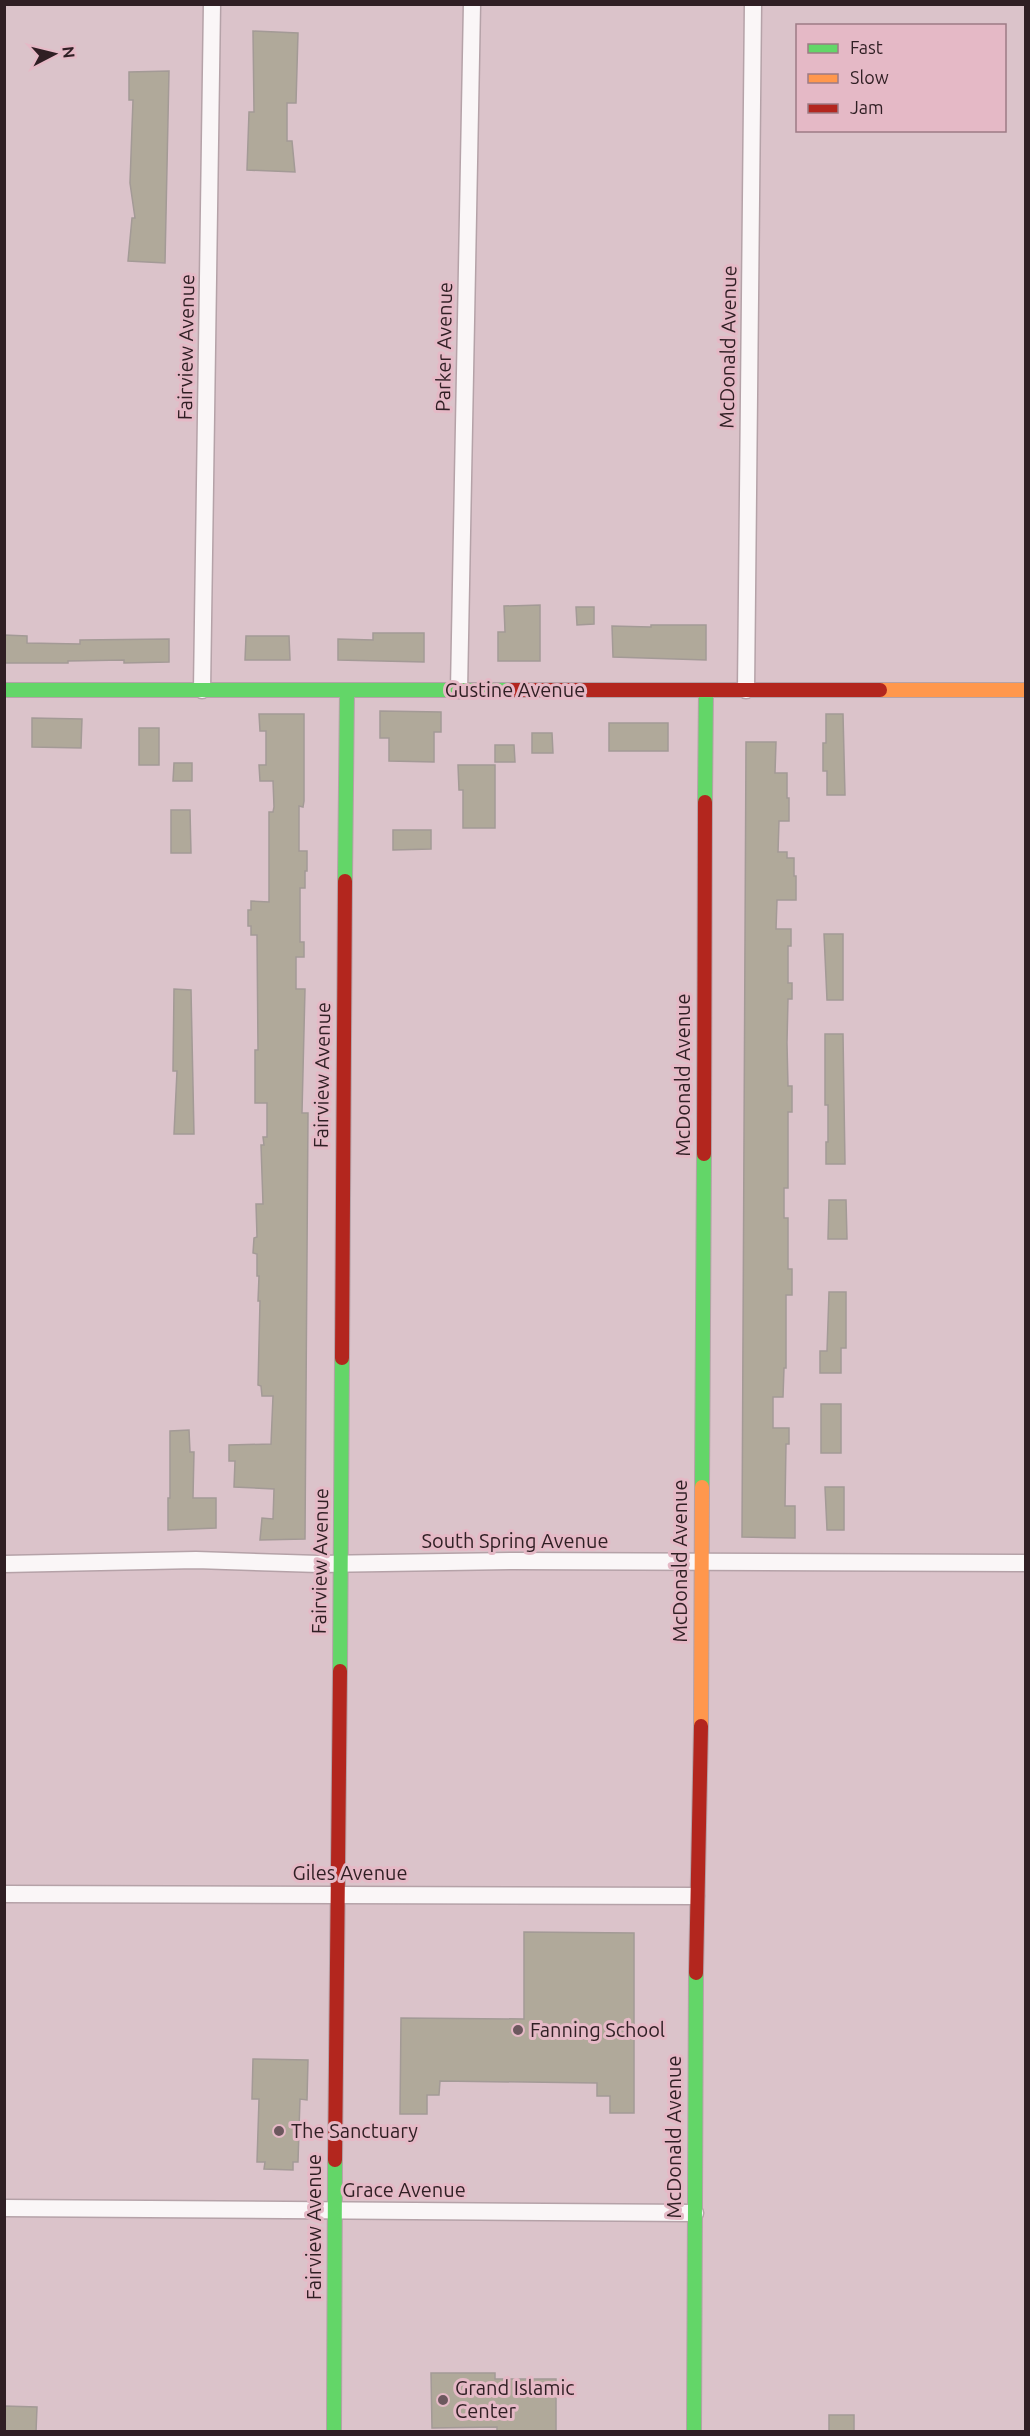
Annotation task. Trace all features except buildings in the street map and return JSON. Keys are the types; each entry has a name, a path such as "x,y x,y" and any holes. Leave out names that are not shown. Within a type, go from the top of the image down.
{"street":[{"name":"Fairview Avenue","path":"202,690 213,4"},
{"name":"Parker Avenue","path":"459,690 472,4"},
{"name":"McDonald Avenue","path":"746,690 753,4"},
{"name":"Gustine Avenue","path":"4,690 1026,690"},
{"name":"Fairview Avenue","path":"334,2432 347,690"},
{"name":"McDonald Avenue","path":"694,2432 696,1896 701,1732 706,690"},
{"name":"South Spring Avenue","path":"4,1564 196,1560 341,1564 515,1561 1026,1563"},
{"name":"Giles Avenue","path":"4,1894 338,1893 696,1896"},
{"name":"Grace Avenue","path":"4,2208 695,2213"}],"traffic: fast":[{"path":"4,690 511,690"},
{"path":"345,881 347,690"},
{"path":"705,802 706,690"},
{"path":"702,1487 704,1154"},
{"path":"340,1671 342,1358"},
{"path":"694,2432 696,1973"},
{"path":"334,2432 335,2160"}],"traffic: slow":[{"path":"880,690 1026,690"},
{"path":"701,1726 702,1487"}],"traffic: jam":[{"path":"511,690 880,690"},
{"path":"704,1154 705,802"},
{"path":"342,1358 345,881"},
{"path":"335,2160 340,1671"},
{"path":"696,1973 701,1726"}],"place":[{"name":"Fanning School","path":"518,2030"},
{"name":"The Sanctuary","path":"279,2131"},
{"name":"Grand Islamic Center","path":"443,2400"}]}
